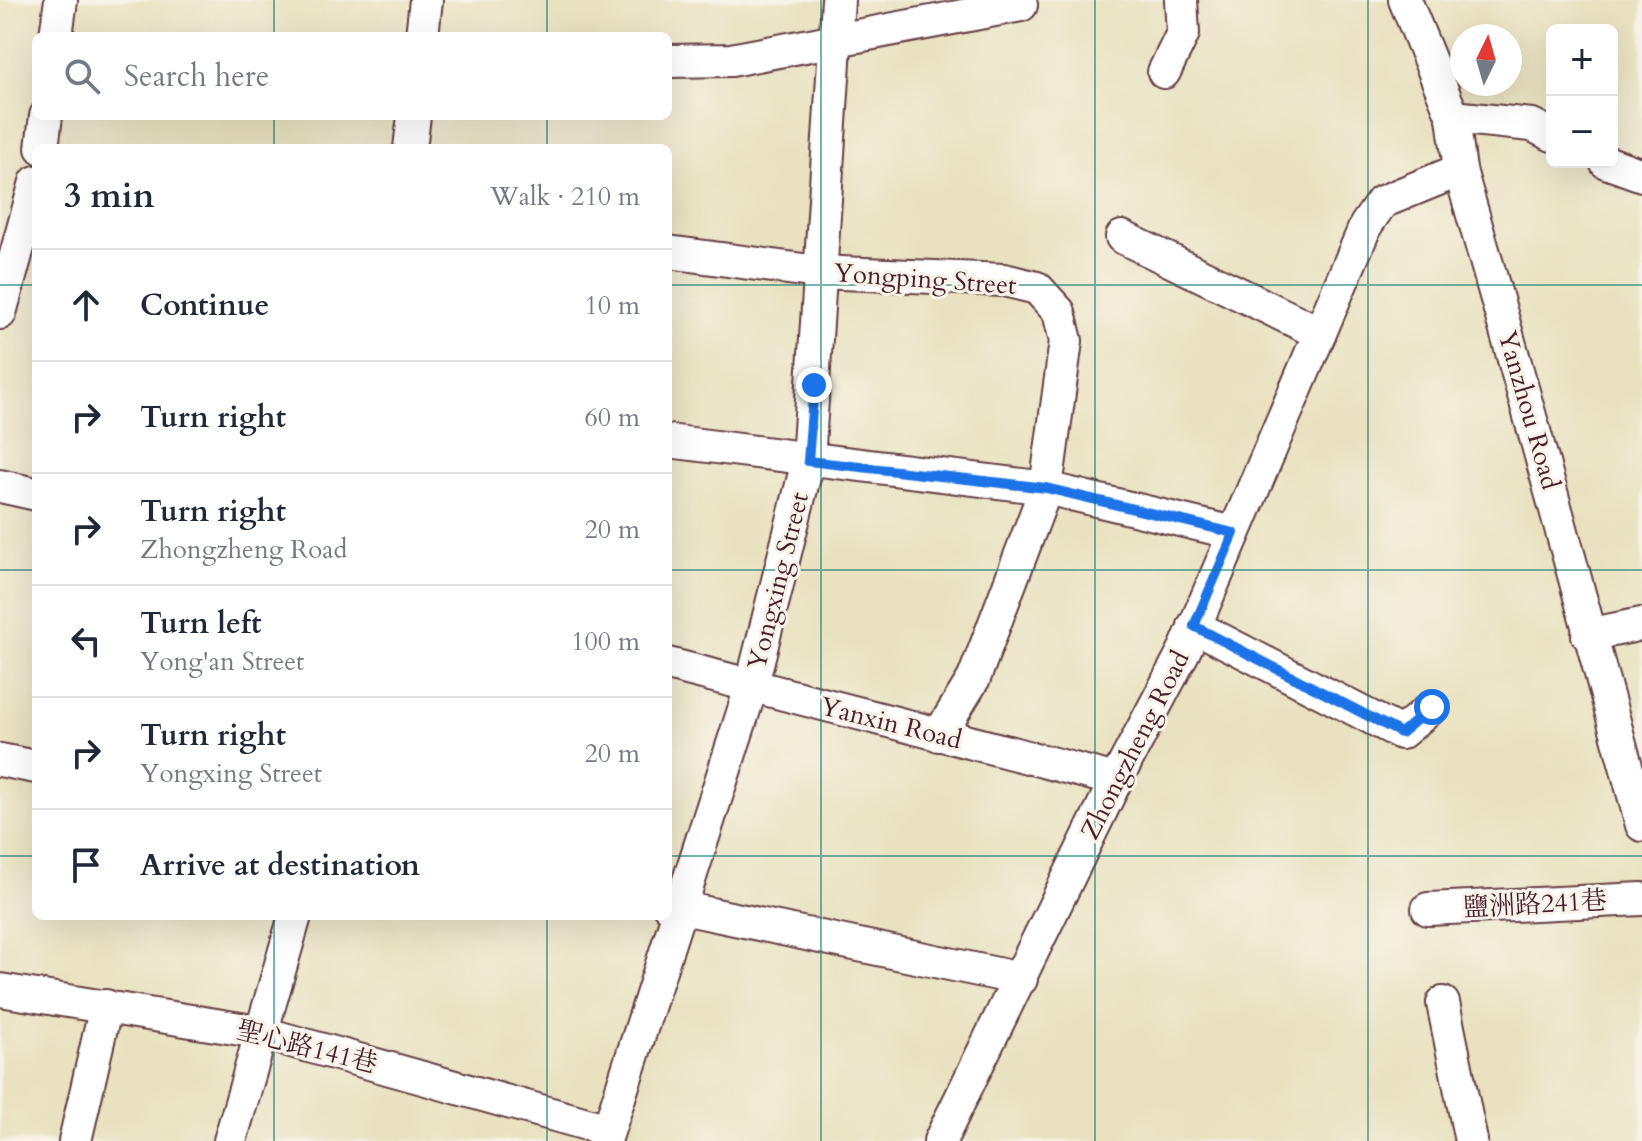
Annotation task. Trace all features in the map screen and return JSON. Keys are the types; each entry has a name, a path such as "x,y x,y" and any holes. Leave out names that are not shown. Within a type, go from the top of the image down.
{"street":[{"path":"57,32 61,0"},
{"path":"422,32 426,0"},
{"name":"Yongxing Street","path":"675,906 751,688 808,461 838,0"},
{"path":"1164,72 1183,33 1181,0"},
{"name":"Yanzhou Road","path":"1405,0 1453,117 1460,170 1564,530 1588,635 1642,825"},
{"path":"672,61 731,60 837,43 1021,5"},
{"path":"1453,117 1532,125 1546,132"},
{"path":"42,144 46,120"},
{"path":"410,144 414,120"},
{"path":"1618,166 1642,175"},
{"name":"Zhongzheng Road","path":"947,1139 1116,780 1194,626 1366,225 1382,202 1460,170"},
{"path":"0,313 32,197"},
{"path":"1122,237 1320,333"},
{"name":"Yongping Street","path":"672,253 818,272 1004,280 1037,288 1059,312 1066,341 1046,488 974,678 939,735"},
{"path":"672,442 808,461 1046,488 1234,533"},
{"path":"0,486 32,493"},
{"path":"1588,635 1642,624"},
{"path":"1194,626 1401,733 1432,707"},
{"name":"Yanxin Road","path":"672,665 1116,780"},
{"path":"0,760 32,766"},
{"name":"鹽洲路241巷","path":"1428,909 1642,899"},
{"path":"675,906 1021,979"},
{"path":"230,1141 294,920"},
{"name":"Yongxing Street","path":"606,1136 671,920"},
{"name":"聖心路141巷","path":"0,990 259,1032 606,1136"},
{"path":"1443,1003 1471,1141"},
{"path":"75,1141 106,1006"}],"route":[{"path":"814,385 808,461 1046,488 1106,499 1234,533 1194,626 1401,733 1432,707"}]}
